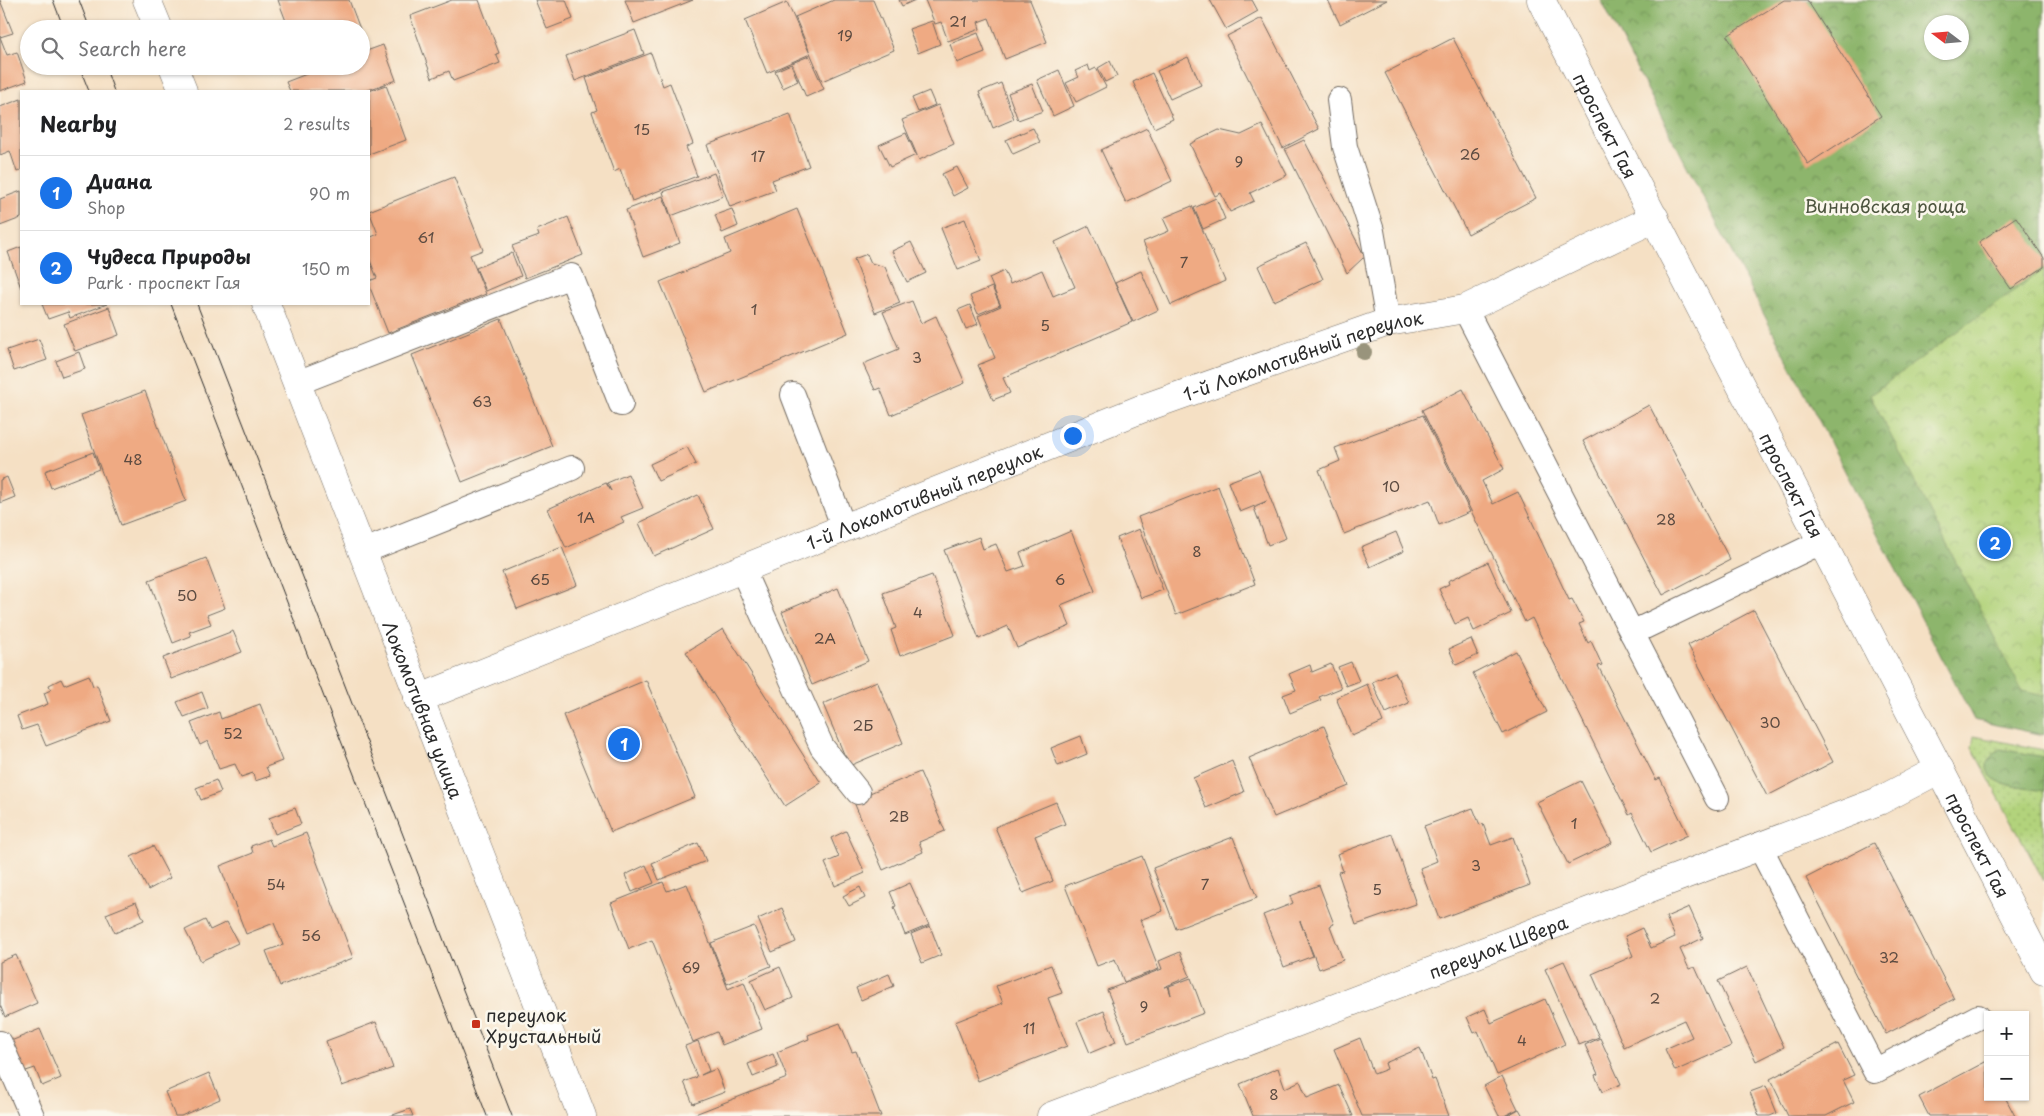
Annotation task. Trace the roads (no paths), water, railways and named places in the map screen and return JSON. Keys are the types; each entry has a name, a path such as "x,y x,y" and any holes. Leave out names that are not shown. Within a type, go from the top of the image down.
{"street":[{"path":"148,0 156,20"},
{"name":"проспект Гая","path":"1541,0 2044,970"},
{"path":"177,75 183,90"},
{"name":"1-й Локомотивный переулок","path":"418,699 1141,409 1388,322 1465,309 1654,218"},
{"name":"Локомотивная улица","path":"266,305 418,699 582,1116"},
{"name":"переулок Швера","path":"1051,1116 1759,845 1879,801 1940,769"}],"lane":[{"path":"1339,100 1345,147 1372,231 1388,322"},
{"path":"297,383 571,276 621,404"},
{"path":"1465,309 1717,798"},
{"path":"793,395 844,528"},
{"path":"362,552 572,468"},
{"path":"1632,633 1823,541"},
{"path":"742,569 822,747 858,792"},
{"path":"1759,845 1875,1071 1978,1017"},
{"path":"0,1043 32,1116"}],"tram line":[{"path":"53,0 61,20"},
{"path":"79,0 87,20"},
{"path":"83,75 89,90"},
{"path":"108,75 114,90"},
{"path":"171,305 487,1116"},
{"path":"197,305 512,1116"}],"place":[{"name":"Чудеса Природы","path":"1995,543"},
{"name":"Диана","path":"624,744"},
{"name":"переулок Хрустальный","path":"476,1024"}],"park label":[{"name":"Винновская роща","path":"1885,205"}]}
